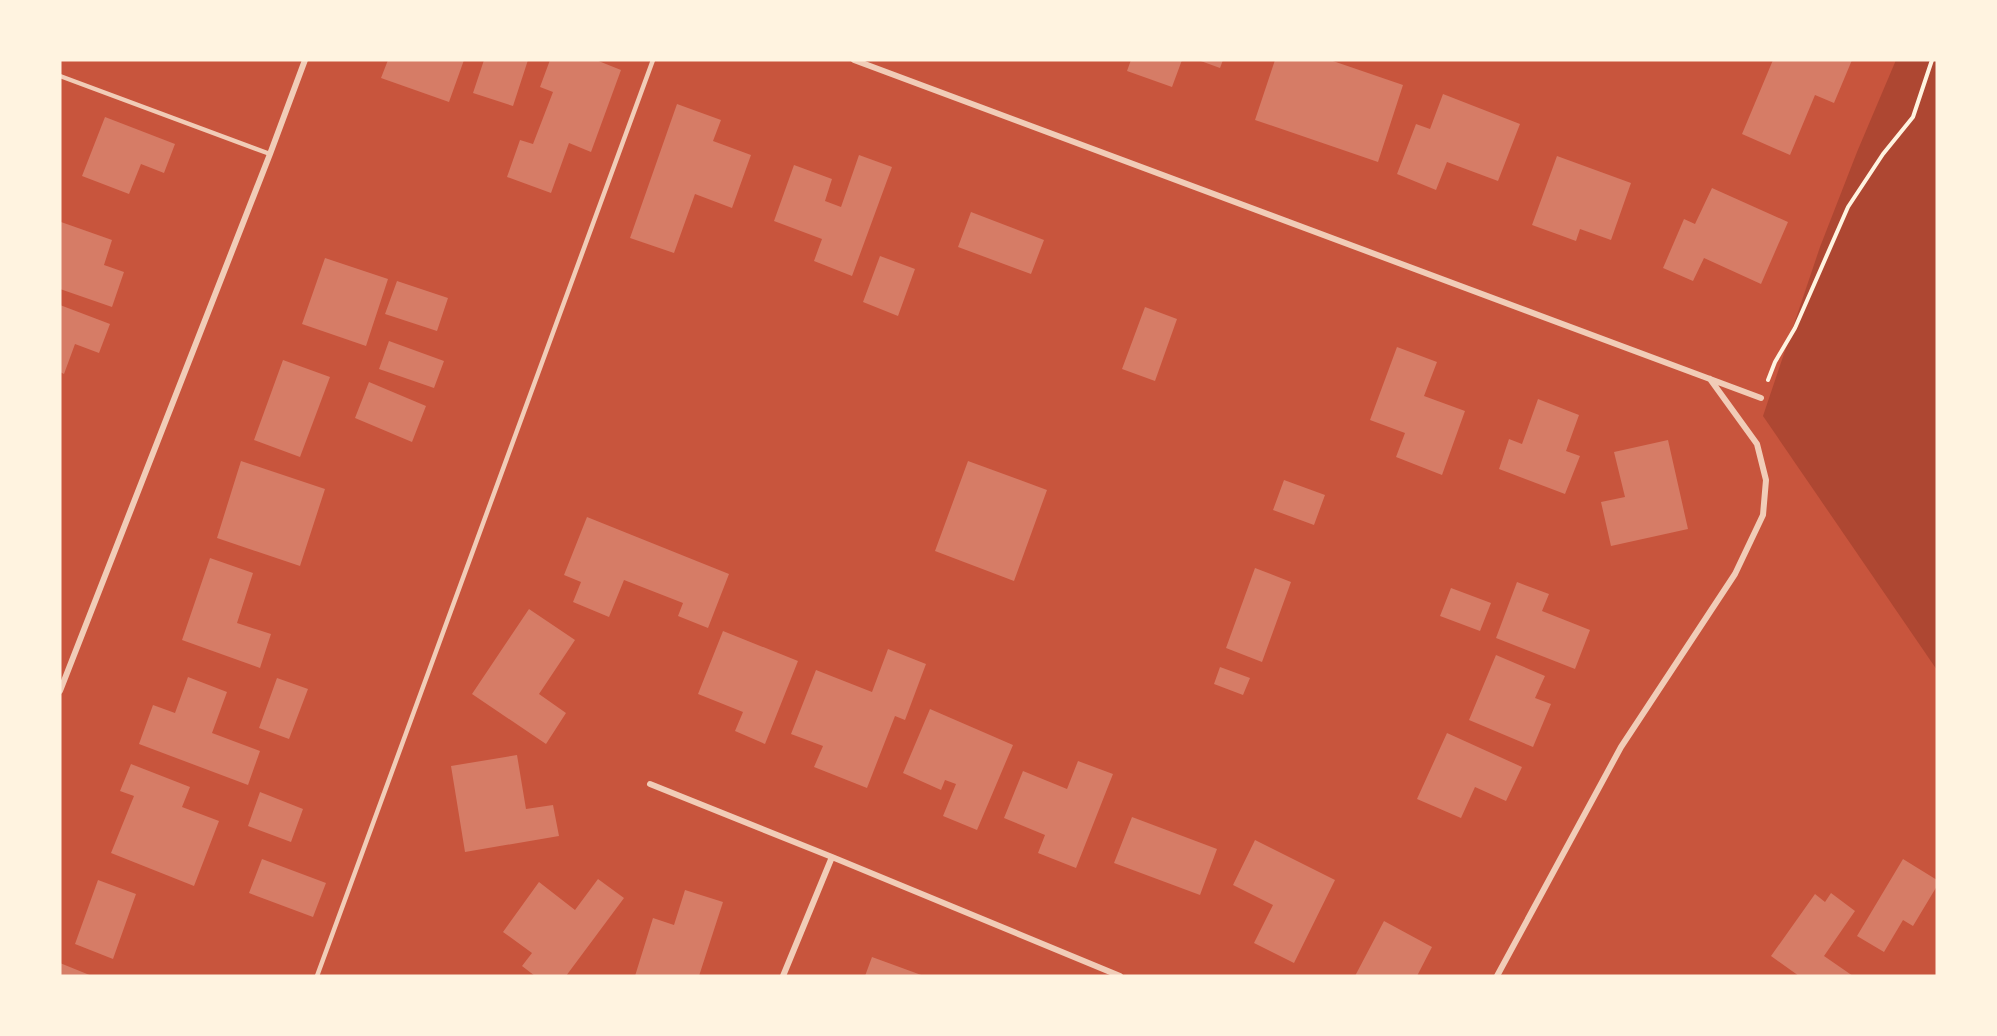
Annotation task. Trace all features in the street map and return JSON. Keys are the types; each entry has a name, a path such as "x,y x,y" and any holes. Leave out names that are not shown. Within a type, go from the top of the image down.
{"street":[{"path":"60,691 305,60"},
{"path":"854,60 1761,398"},
{"path":"1497,976 1621,747 1735,574 1763,515 1766,480 1756,444 1710,379"},
{"path":"650,784 1120,976"},
{"path":"783,976 832,857"}],"lane":[{"path":"316,976 653,60"},
{"path":"60,76 270,154"}],"path":[{"path":"1761,398 1775,362 1795,327 1848,207 1883,154 1913,117 1932,60"}],"shaded area":[{"path":"1896,60 1937,60 1937,670 1763,416 1820,247"}],"building":[{"path":"388,60 464,60 449,102 381,78"},
{"path":"484,60 528,60 513,106 473,93"},
{"path":"550,60 596,60 621,70 591,152 569,143 551,193 507,177 520,140 533,144 553,92 540,87"},
{"path":"1131,60 1182,60 1172,87 1127,71"},
{"path":"1198,60 1223,60 1220,68"},
{"path":"1275,60 1330,60 1403,85 1378,162 1255,120"},
{"path":"1773,60 1852,60 1834,103 1815,95 1790,155 1742,134"},
{"path":"1443,94 1520,124 1498,181 1447,162 1436,190 1397,174 1416,124 1430,129"},
{"path":"677,104 721,120 713,141 751,155 732,208 695,194 674,253 630,238"},
{"path":"105,117 175,144 164,173 141,164 129,194 82,176"},
{"path":"859,155 892,167 852,276 814,261 822,239 774,221 794,165 832,179 825,201 841,207"},
{"path":"1557,156 1631,183 1611,240 1580,229 1576,241 1532,225"},
{"path":"1712,188 1788,222 1761,284 1704,258 1693,281 1663,268 1684,219 1695,224"},
{"path":"971,212 1044,240 1031,274 958,247"},
{"path":"61,222 112,240 104,265 124,272 112,307 60,289"},
{"path":"880,256 915,269 898,316 863,302"},
{"path":"325,258 388,279 366,346 302,324"},
{"path":"397,281 448,298 437,331 385,314"},
{"path":"60,305 110,324 99,353 75,344 64,374 60,372"},
{"path":"1145,307 1177,319 1155,381 1122,369"},
{"path":"389,341 444,361 434,388 379,369"},
{"path":"1397,347 1437,362 1424,396 1465,411 1442,475 1396,457 1405,433 1370,420"},
{"path":"283,360 330,377 300,457 254,440"},
{"path":"369,382 426,406 412,442 355,418"},
{"path":"1538,399 1579,415 1566,451 1580,456 1565,494 1499,469 1509,439 1522,444"},
{"path":"1668,440 1688,529 1611,546 1601,502 1625,497 1614,452"},
{"path":"241,461 325,489 300,566 217,538"},
{"path":"968,461 1047,490 1014,581 935,551"},
{"path":"1284,480 1325,495 1314,525 1273,510"},
{"path":"587,517 729,574 708,628 678,616 683,603 624,580 609,617 573,602 581,582 564,575"},
{"path":"210,558 253,573 237,623 271,634 260,668 182,640"},
{"path":"1255,568 1291,582 1262,662 1226,648"},
{"path":"1517,582 1549,594 1542,611 1590,630 1575,669 1496,638"},
{"path":"1451,588 1491,603 1480,631 1440,616"},
{"path":"529,609 575,640 539,694 566,713 546,744 472,694"},
{"path":"723,631 798,661 765,744 735,731 743,712 698,694"},
{"path":"888,649 926,664 905,720 895,716 867,788 814,767 823,746 791,734 816,670 872,692"},
{"path":"1496,655 1545,676 1535,698 1551,704 1533,747 1469,720"},
{"path":"1220,667 1250,678 1243,695 1214,684"},
{"path":"188,677 227,692 212,733 260,751 248,785 139,744 153,705 175,713"},
{"path":"277,678 308,689 289,739 259,728"},
{"path":"930,709 1013,745 977,830 943,816 956,784 945,780 941,790 903,773"},
{"path":"1447,733 1522,767 1506,801 1475,787 1461,818 1417,799"},
{"path":"517,755 526,809 553,805 559,836 465,852 451,766"},
{"path":"1078,761 1113,774 1076,868 1038,853 1045,835 1004,818 1023,771 1067,789"},
{"path":"131,764 190,787 182,807 219,821 194,886 111,853 134,796 120,791"},
{"path":"260,792 303,809 291,842 248,826"},
{"path":"1132,817 1217,849 1200,895 1114,863"},
{"path":"1255,840 1335,880 1294,963 1254,943 1273,905 1233,885"},
{"path":"262,859 326,883 313,917 249,893"},
{"path":"1903,859 1937,880 1937,886 1913,926 1903,920 1884,952 1857,936"},
{"path":"598,879 624,898 566,976 535,976 522,966 532,953 503,932 539,882 575,910"},
{"path":"98,880 136,894 113,959 75,944"},
{"path":"685,890 723,902 699,976 635,976 653,918 674,925"},
{"path":"1831,893 1855,911 1824,956 1853,976 1799,976 1771,956 1815,894 1825,902"},
{"path":"1384,921 1432,947 1417,976 1355,976"},
{"path":"872,957 924,976 865,976"},
{"path":"60,963 92,976 60,976"}]}
